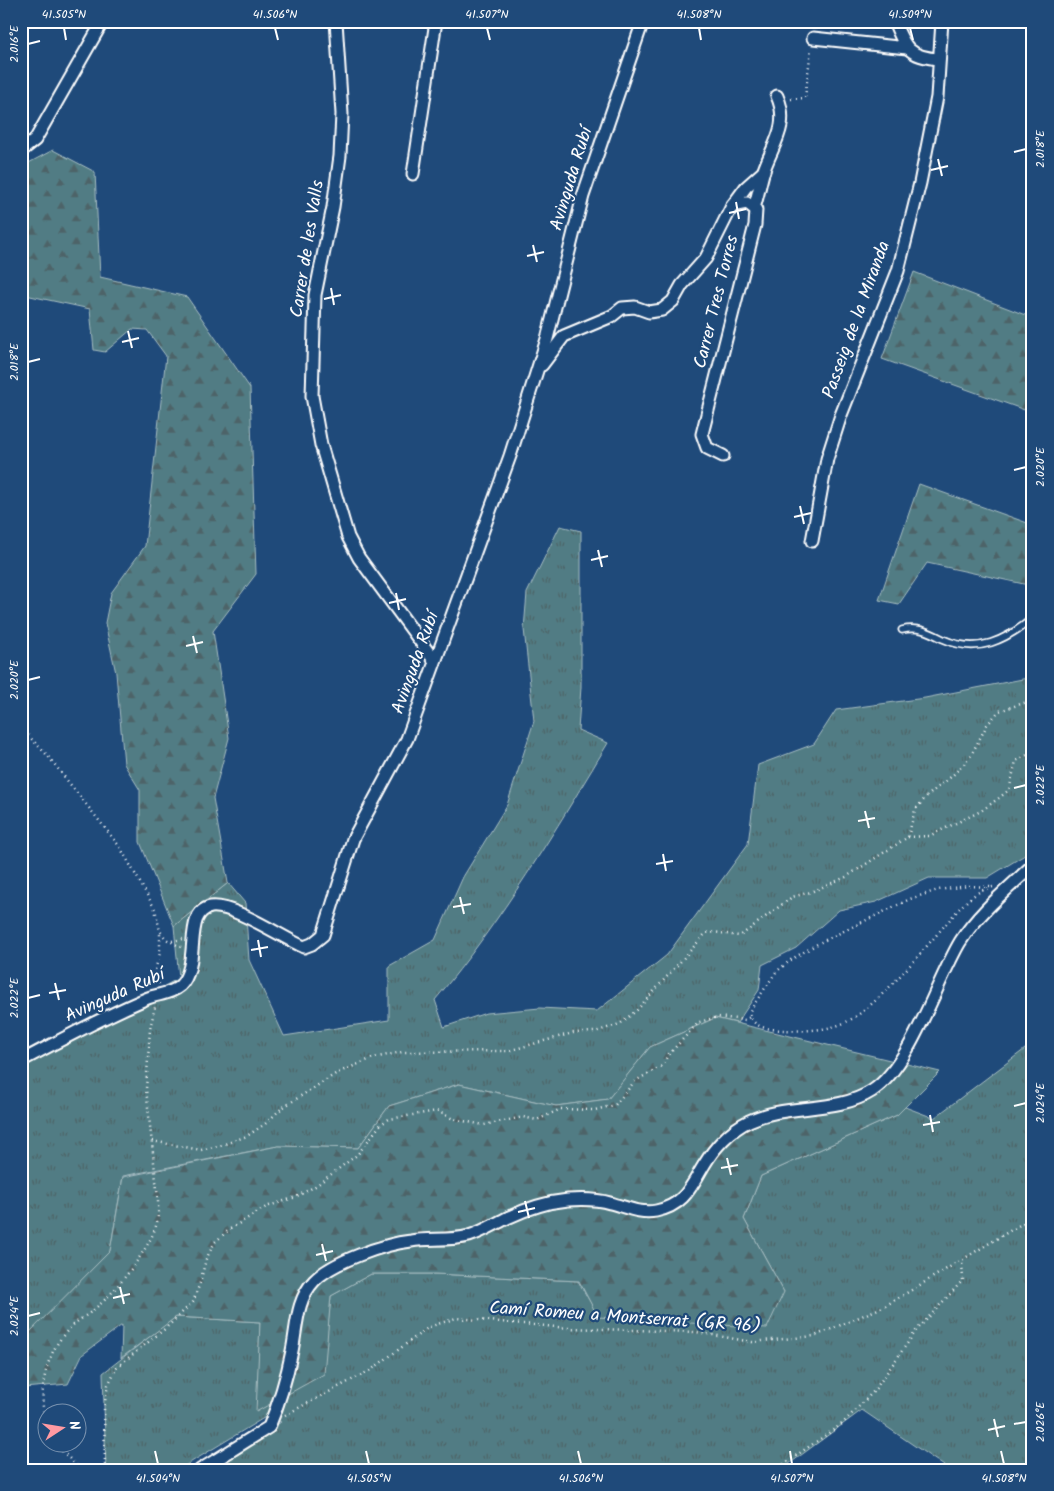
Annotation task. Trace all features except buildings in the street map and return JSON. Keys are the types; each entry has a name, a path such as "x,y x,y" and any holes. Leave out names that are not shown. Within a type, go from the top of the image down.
{"street":[{"path":"21,150 35,140 103,21"},
{"name":"Carrer de les Valls","path":"336,21 342,114 340,156 333,207 315,295 312,396 321,445 348,537 359,558 434,660"},
{"path":"413,174 436,21"},
{"name":"Avinguda Rubí","path":"21,1060 94,1023 177,988 185,981 193,953 196,915 212,907 228,908 304,947 312,944 323,935 353,839 407,739 423,699 434,660 457,604 510,456 536,373 583,196 643,21"},
{"path":"894,21 907,48 916,56 939,59"},
{"name":"Passeig de la Miranda","path":"812,541 827,459 841,415 898,271 920,183 933,116 942,21"},
{"path":"813,38 907,48"},
{"path":"764,171 781,135 782,108 778,99"},
{"name":"Carrer Tres Torres","path":"536,373 564,336 612,316 622,308 635,307 648,312 662,310 673,301 682,285 706,258 732,206 746,187 764,171"},
{"name":"Carrer Tres Torres","path":"723,456 707,448 702,434 755,225 756,210 754,208 764,171"},
{"path":"732,206 748,203 754,208"},
{"path":"200,1470 264,1431 272,1420 292,1352 296,1319 303,1298 313,1282 338,1265 386,1247 414,1240 467,1236 524,1210 555,1202 589,1200 608,1202 638,1211 656,1211 667,1207 690,1190 718,1144 748,1121 782,1112 863,1096 880,1085 892,1072 912,1040 965,935 980,915 1033,865"}],"lane":[{"path":"902,630 920,628 948,641 974,647 1003,639 1033,618"}],"path":[{"path":"778,99 805,98 813,38"},
{"path":"908,837 915,810 927,796 952,776 969,759 987,725 999,710 1033,700"},
{"path":"21,728 47,755 120,847 155,909 160,931 160,953 155,970 159,981 146,1071 147,1107 158,1199 156,1227 133,1266 115,1289 98,1306 71,1327 56,1348 44,1381 43,1404"},
{"path":"152,1141 201,1150 222,1145 253,1132 282,1108 337,1073 373,1058 402,1052 508,1051 573,1034 595,1032 620,1024 637,1010 706,933 720,931 740,936 792,897 811,892 846,877 908,837 929,836 981,811 1009,790 1016,761 1033,752"},
{"path":"990,887 976,894 965,903 920,954 879,996 846,1023 808,1030 774,1030 759,1026 750,1017 749,1012 768,981 784,964 805,951 910,899 938,890 968,886 1012,885"},
{"path":"160,931 166,939 193,953"},
{"path":"105,1470 104,1407 108,1385 117,1367 166,1328 192,1302 200,1283 206,1259 215,1242 230,1229 266,1207 296,1197 317,1185 357,1155 381,1124 389,1119 415,1113 437,1111 453,1119 484,1125 523,1117 537,1120 561,1109 595,1110 615,1105 635,1081 662,1066 668,1055 699,1022 718,1017 745,1020 750,1017"},
{"name":"Camí Romeu a Montserrat (GR 96)","path":"272,1420 298,1410 371,1370 429,1327 447,1320 464,1318 568,1328 696,1332 752,1342 816,1336 885,1306 1033,1217"},
{"path":"776,1470 842,1424 874,1391 916,1331 963,1280 962,1260"},
{"path":"65,1454 81,1470"}],"green space":[{"path":"53,150 95,172 100,277 187,297 250,388 256,574 213,631 229,738 213,798 228,883 174,926 140,842 140,790 124,764 116,673 105,623 111,593 145,546 166,356 147,330 132,329 105,352 94,350 90,309 21,294 21,167"},
{"path":"914,272 1033,318 1033,413 882,359"},
{"path":"919,484 1033,525 1033,586 927,563 899,604 879,600"},
{"path":"560,526 581,531 581,687 578,730 608,743 548,842 505,907 435,1000 444,1027 486,1013 540,1008 597,1011 667,955 748,844 758,765 814,744 836,710 925,698 1033,677 1033,850 987,878 929,878 876,902 839,910 796,948 762,965 759,990 737,1023 715,1018 650,1047 608,1099 556,1106 459,1084 389,1106 358,1148 278,1146 123,1176 110,1251 24,1339 21,1331 21,1065 179,978 174,926 228,883 245,903 249,960 284,1036 389,1020 389,966 435,940 463,877 507,805 534,721 524,629 527,593"},
{"path":"715,1018 940,1072 897,1115 761,1176 744,1219 784,1292 767,1328 598,1317 579,1281 435,1274 371,1274 331,1296 324,1374 256,1412 260,1322 176,1317 121,1358 122,1325 82,1355 68,1384 24,1388 24,1434 21,1437 21,1331 24,1338 110,1251 123,1177 278,1146 358,1148 389,1106 459,1084 556,1106 608,1099 650,1047"},
{"path":"1033,1040 1033,1470 950,1470 862,1410 781,1470 206,1470 281,1422 267,1416 178,1470 106,1470 103,1373 175,1317 260,1322 257,1411 323,1374 331,1296 371,1274 435,1274 578,1281 599,1317 784,1292 744,1219 761,1176 897,1115 905,1107 934,1118 1029,1046"}]}
